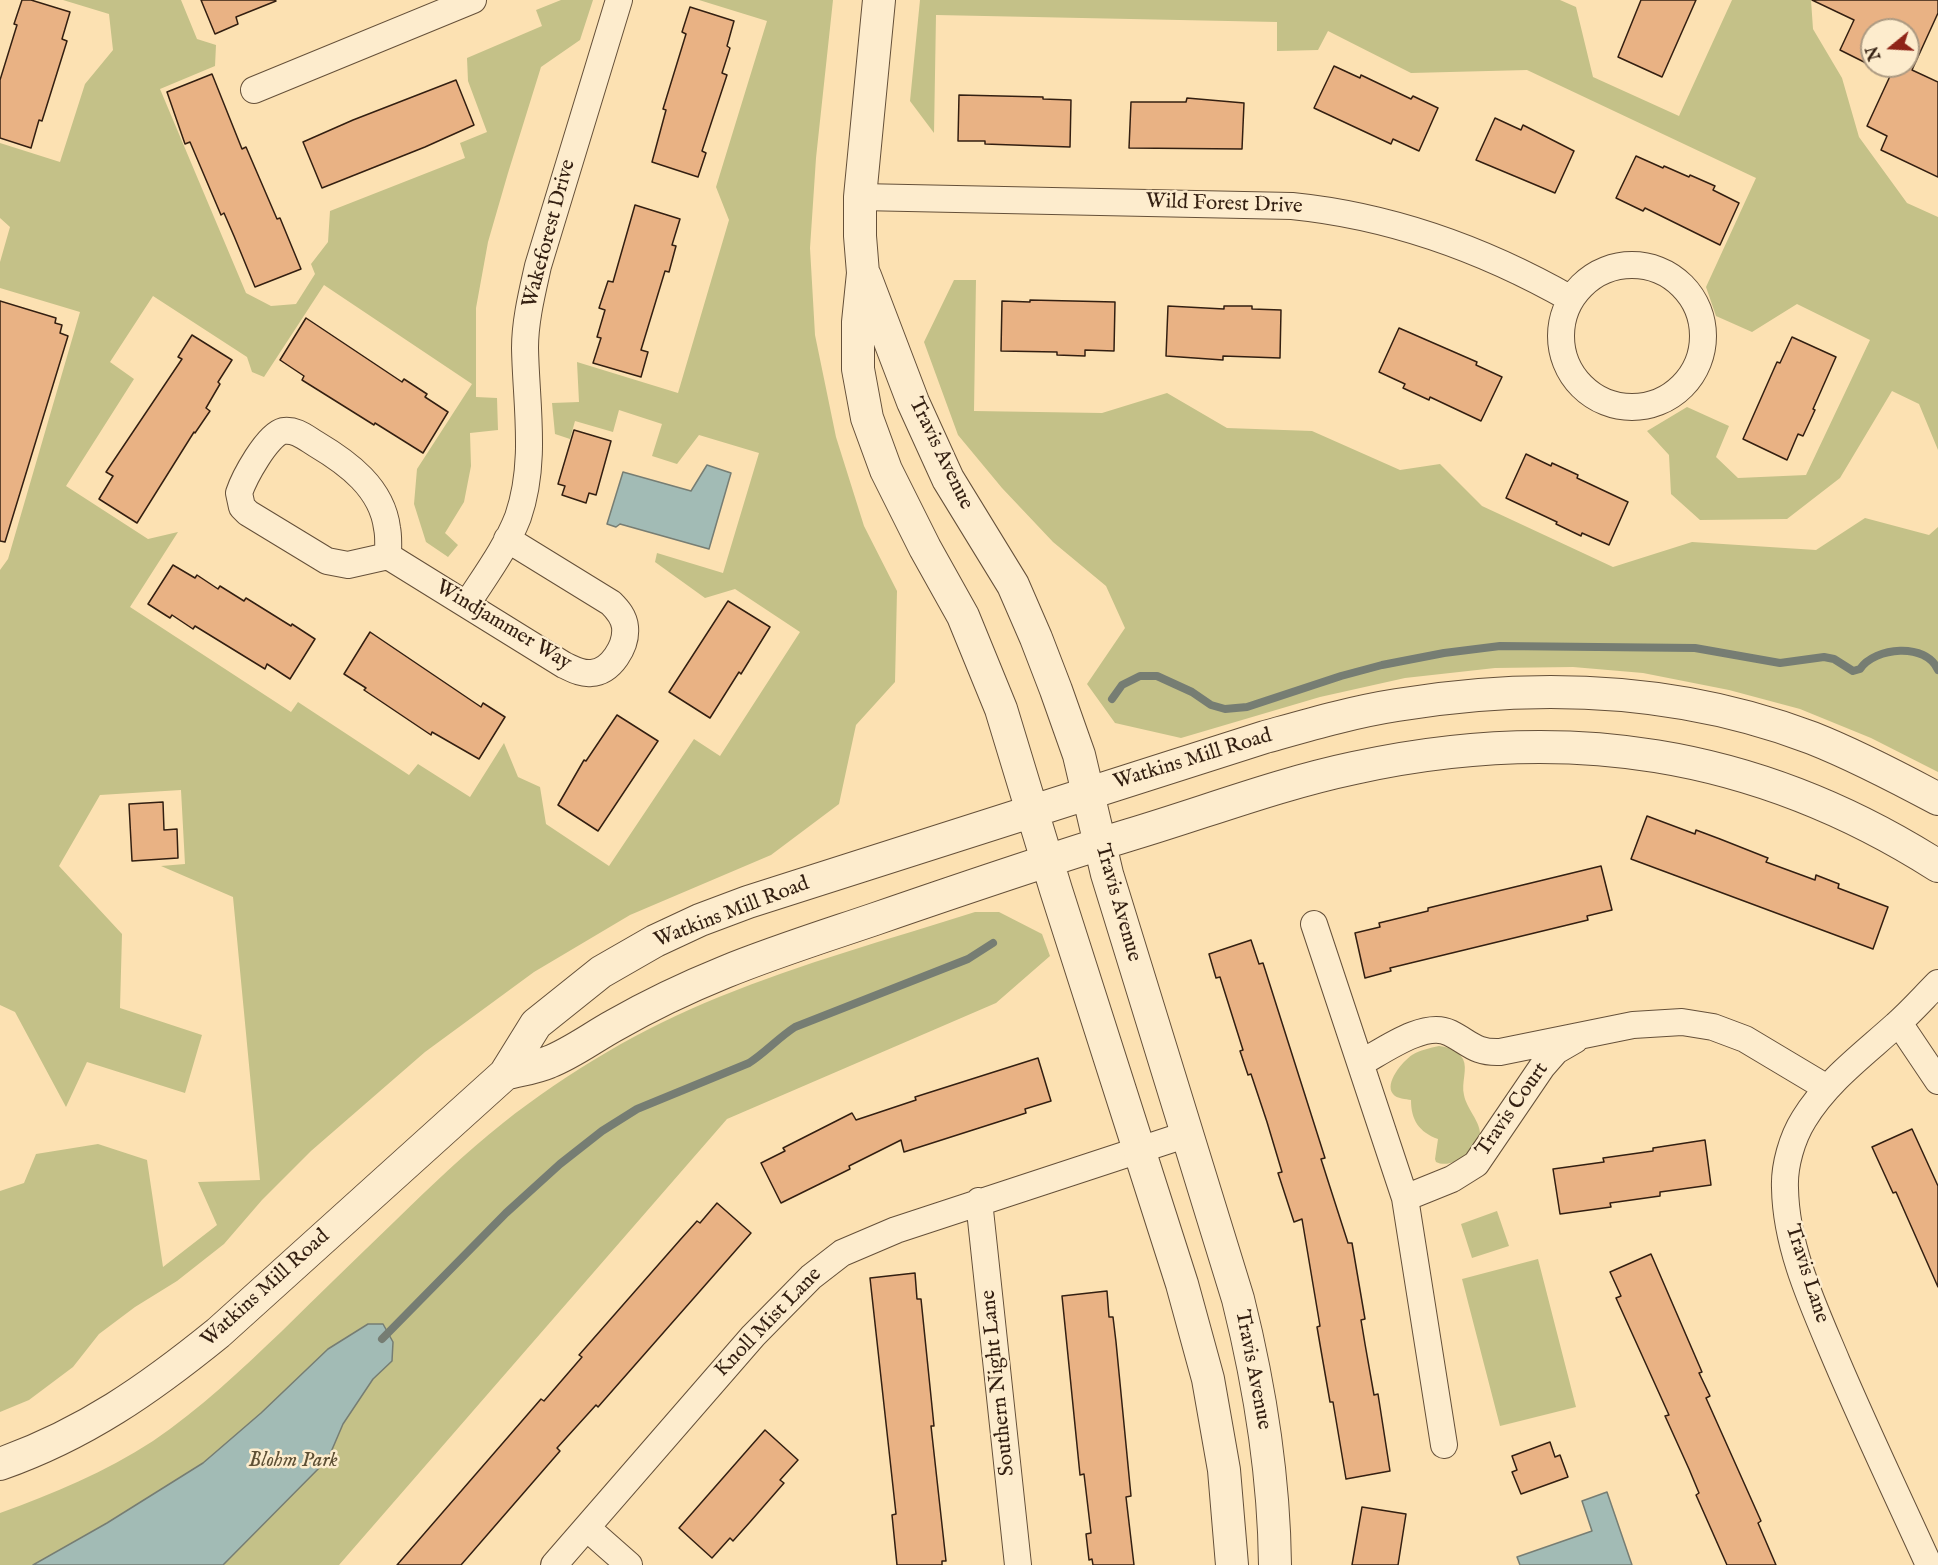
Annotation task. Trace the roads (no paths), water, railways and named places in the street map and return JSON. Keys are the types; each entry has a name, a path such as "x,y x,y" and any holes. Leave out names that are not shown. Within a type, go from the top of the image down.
{"street":[{"path":"254,90 472,0"},
{"name":"Wakeforest Drive","path":"468,604 507,539 518,516 526,484 529,457 529,415 525,346 533,286 619,0"},
{"name":"Travis Avenue","path":"879,0 860,197 863,273 858,322 858,369 867,418 886,470 925,548 963,616 1001,709 1182,1284 1208,1379 1224,1470 1233,1565"},
{"name":"Wild Forest Drive","path":"860,197 1292,206 1324,209 1355,214 1429,235 1528,274 1571,299"},
{"path":"1630,264 1653,267 1675,278 1691,295 1702,316 1704,340 1699,363 1686,383 1668,399 1634,407 1622,407 1600,400 1581,386 1568,367 1561,344 1562,321 1571,299 1586,281 1606,268 1630,264"},
{"name":"Travis Avenue","path":"863,273 913,402 948,479 1013,585 1036,638 1079,755 1107,874 1238,1299 1253,1359 1264,1420 1272,1496 1275,1565"},
{"path":"283,431 300,434 358,473 373,492 382,509 387,528 388,556 348,565 327,561 242,507 239,493 241,486 269,440 283,431"},
{"name":"Windjammer Way","path":"388,556 564,665 581,673 603,670 618,653 624,640 625,627 621,614 611,603 507,539"},
{"name":"Watkins Mill Road","path":"0,1464 51,1444 134,1398 218,1333 505,1074 536,1024 601,972 655,941 700,920 748,902 1265,737 1329,719 1395,705 1459,696 1522,691 1586,691 1645,696 1699,705 1812,738 1880,768 1938,799"},
{"name":"Watkins Mill Road","path":"505,1074 549,1062 620,1022 721,973 780,951 1047,861 1303,781 1351,768 1454,750 1506,746 1568,746 1620,750 1687,761 1747,777 1805,798 1857,820 1938,867"},
{"path":"1314,924 1405,1198 1444,1445"},
{"name":"Travis Lane","path":"1929,1565 1815,1311 1799,1266 1788,1222 1784,1186 1789,1153 1803,1120 1827,1088 1899,1023 1938,983"},
{"name":"Travis Court","path":"1361,1064 1415,1034 1436,1029 1446,1031 1471,1047 1500,1052 1659,1022 1682,1022 1704,1025 1745,1039 1827,1088"},
{"path":"1899,1023 1938,1081"},
{"name":"Travis Court","path":"1405,1198 1452,1179 1476,1164 1546,1061 1562,1047 1587,1034"},
{"name":"Knoll Mist Lane","path":"554,1565 753,1336 827,1263 876,1237 1188,1134"},
{"name":"Southern Night Lane","path":"979,1202 1018,1565"},
{"path":"587,1528 628,1565"}],"water":[{"path":"707,465 731,473 709,549 620,524 616,527 607,524 623,472 691,491"},
{"path":"368,1324 383,1324 393,1342 392,1361 373,1379 343,1424 328,1459 223,1565 33,1565 107,1523 203,1463 261,1413 328,1349"},
{"path":"1607,1492 1632,1565 1520,1565 1517,1557 1592,1531 1582,1501"}],"waterway":[{"path":"1112,699 1122,685 1140,676 1157,676 1192,692 1211,705 1225,709 1247,707 1382,665 1444,653 1500,646 1695,648 1780,663 1824,657 1834,659 1853,671 1860,669 1877,656 1900,651 1923,655 1932,661 1938,670"},
{"path":"382,1339 506,1213 560,1164 602,1131 637,1109 749,1063 795,1027 968,959 993,943"}],"park label":[{"name":"Blohm Park","path":"293,1462"}]}
